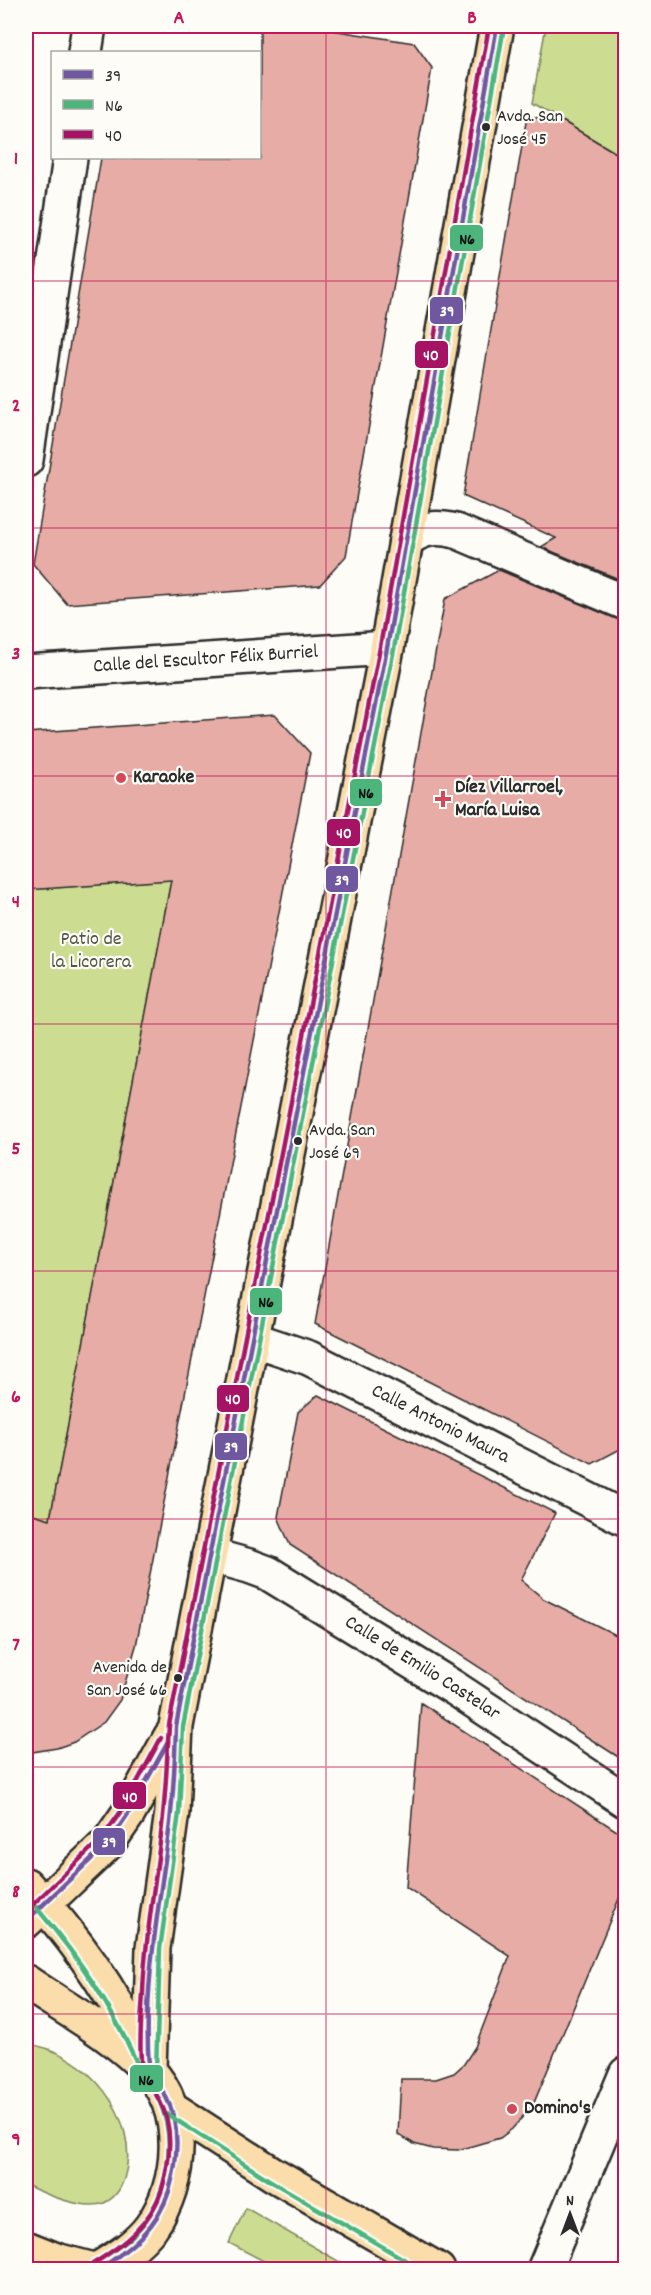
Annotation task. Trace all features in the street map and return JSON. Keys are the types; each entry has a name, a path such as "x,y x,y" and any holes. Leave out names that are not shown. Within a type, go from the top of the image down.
{"main road":[{"path":"149,2070 153,1955 172,1812 176,1726 387,648 497,26"},
{"path":"26,2248 56,2260 95,2270 124,2253 149,2229 161,2211 168,2194 176,2152 174,2121 168,2100 149,2070 120,2008 79,1949 31,1903 108,1843 128,1814 176,1726"},
{"path":"26,1982 91,2024 149,2070"},
{"path":"171,2108 273,2174 438,2270"}],"street":[{"path":"85,51 89,26"},
{"path":"26,460 70,159"},
{"path":"406,540 425,529 434,527 456,531 626,603"},
{"name":"Calle del Escultor Félix Burriel","path":"26,672 387,648"},
{"name":"Calle Antonio Maura","path":"252,1339 309,1358 626,1519"},
{"name":"Calle de Emilio Castelar","path":"210,1555 268,1573 456,1689 626,1801"},
{"path":"544,2270 624,2084"}],"green space":[{"path":"546,26 625,26 625,158 532,103"},
{"name":"Patio de la Licorera","path":"171,880 50,1519 26,1512 26,890"},
{"path":"26,2044 48,2049 69,2059 88,2073 117,2111 125,2133 128,2156 121,2187 108,2201 95,2205 75,2203 53,2197 26,2185"},
{"path":"246,2208 352,2269 279,2269 229,2243"}],"building":[{"path":"260,26 306,26 414,43 432,68 346,556 320,585 67,604 33,564 101,159 261,159"},
{"path":"527,116 564,122 626,159 626,582 541,547 556,538 463,496"},
{"path":"499,570 626,621 626,1446 592,1464 315,1324 445,599"},
{"path":"275,715 310,753 136,1646 120,1700 104,1722 74,1742 57,1748 26,1753 26,1512 50,1519 171,880 26,890 26,733"},
{"path":"318,1395 555,1513 521,1580 544,1599 626,1640 626,1762 290,1545 278,1517 298,1412"},
{"path":"421,1703 626,1837 626,1882 533,2105 512,2129 500,2138 458,2150 433,2149 414,2144 398,2134 401,2079 436,2079 454,2073 464,2064 475,2047 510,1956 406,1887"}],"transit line":[{"name":"40","path":"93,2264 125,2241 151,2213 162,2189 167,2167 169,2155 167,2121 164,2110 143,2073 140,2040 144,1971 163,1813 169,1725 380,647 489,26"},
{"name":"39","path":"98,2270 131,2246 150,2227 164,2204 174,2168 176,2155 174,2119 166,2097 149,2066 148,2010 156,1923 171,1811 176,1726 387,648 497,26"},
{"name":"N6","path":"156,2070 160,1949 179,1813 183,1727 394,649 504,27"},
{"name":"40","path":"26,1911 102,1838 122,1810 161,1738"},
{"name":"39","path":"26,1921 108,1843 128,1814 168,1742"},
{"name":"N6","path":"26,1896 74,1954 88,1975 158,2097 165,2119 168,2136 166,2172 155,2206 134,2234 93,2264"},
{"name":"N6","path":"167,2114 269,2180 422,2270"}],"place":[{"name":"Avda. San José 45","path":"486,127"},
{"name":"Karaoke","path":"121,778"},
{"name":"Díez Villarroel, María Luisa","path":"443,799"},
{"name":"Avda. San José 69","path":"298,1141"},
{"name":"Avenida de San José 66","path":"178,1678"},
{"name":"Domino's","path":"512,2109"}]}
